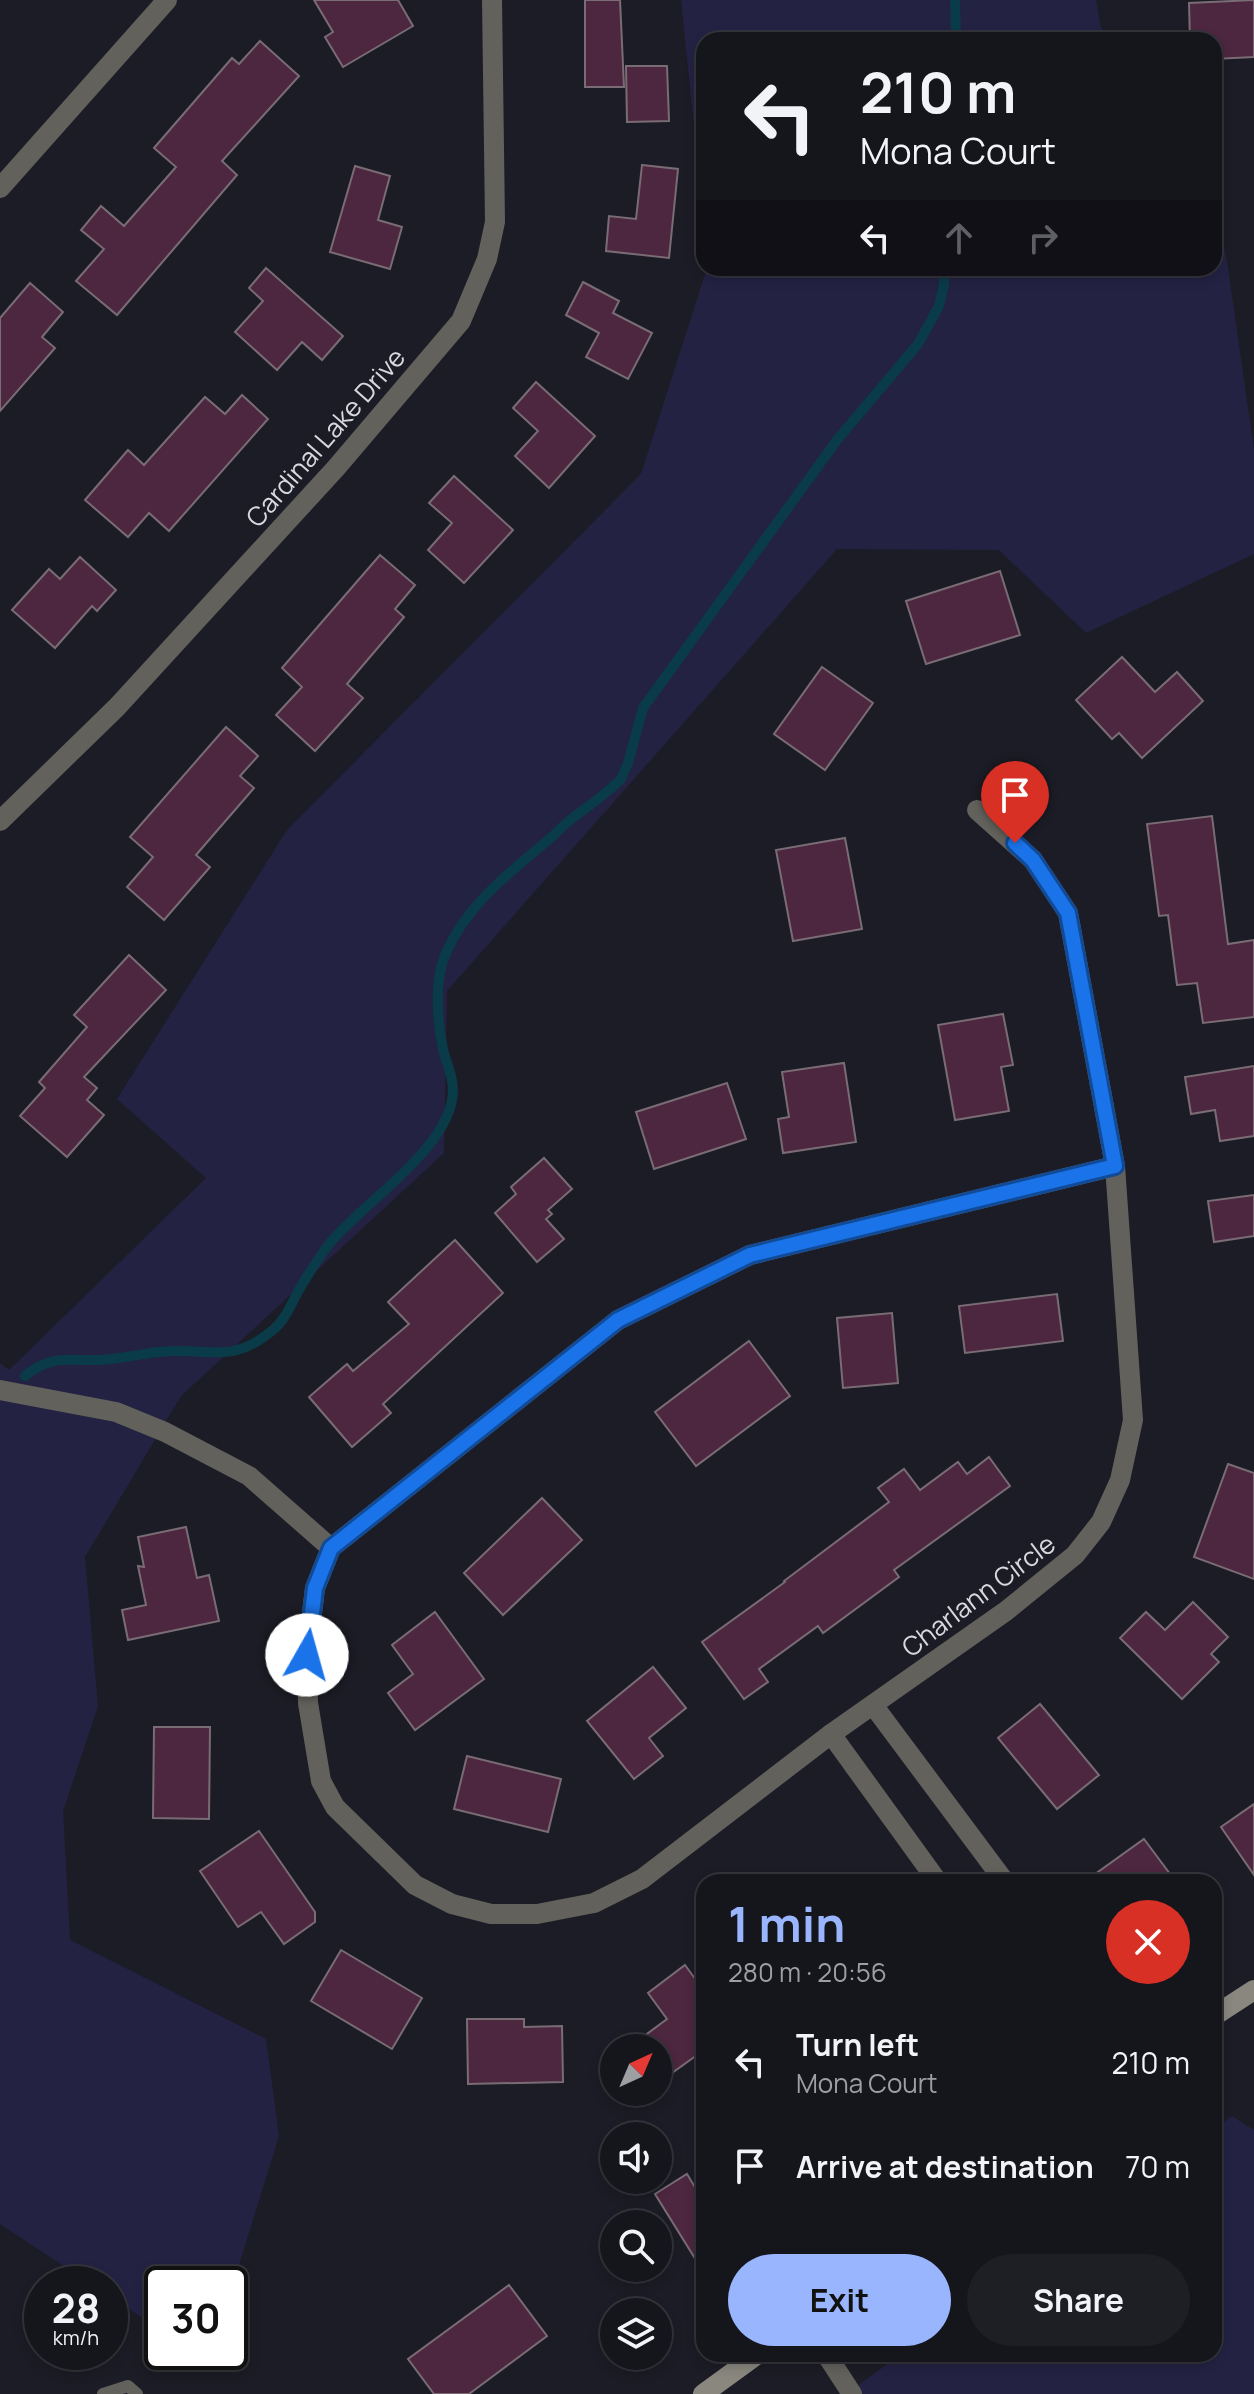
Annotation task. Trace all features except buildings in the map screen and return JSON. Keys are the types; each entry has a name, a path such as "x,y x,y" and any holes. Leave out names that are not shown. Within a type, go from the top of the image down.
{"main road":[{"path":"1222,2011 1254,1990"},
{"path":"703,2394 747,2362"}],"street":[{"path":"0,188 167,0"},
{"name":"Cardinal Lake Drive","path":"0,821 117,707 336,468 461,321 487,259 495,222 492,0"},
{"path":"977,810 1033,860 1068,913 1115,1166"},
{"name":"Charlann Circle","path":"1115,1166 1133,1420 1120,1480 1101,1522 1075,1555 1006,1611 831,1734 642,1879 594,1903 537,1914 491,1914 452,1904 415,1885 335,1807 321,1781 308,1703 307,1655 315,1588 331,1548 618,1320 750,1255 1115,1166"},
{"path":"0,1390 116,1412 165,1432 249,1476 331,1548"},
{"path":"873,1705 999,1874"},
{"path":"831,1734 932,1874"},
{"path":"831,2362 852,2394"}],"lane":[{"path":"103,2394 128,2386 137,2394"}],"shaded area":[{"path":"681,0 1096,0 1104,32 696,32 696,145"},
{"path":"1222,242 1254,450 1254,554 1086,633 999,550 837,549 447,991 444,1153 181,1396 85,1557 98,1706 63,1811 70,1940 266,2039 279,2136 239,2266 144,2266 144,2319 128,2308 128,2266 64,2266 0,2224 0,1363 9,1370 206,1178 117,1099 287,830 641,474 704,276 1222,276"},
{"path":"1232,2116 1254,2130 1254,2394 846,2394 890,2362 1222,2362 1222,2123"}],"waterway":[{"path":"955,0 956,32"},
{"path":"25,1376 44,1364 60,1360 107,1359 176,1351 231,1351 258,1341 282,1320 330,1243 423,1152 439,1132 449,1111 453,1090 441,1038 438,1000 442,963 455,936 477,905 504,878 621,779 643,708 837,440 918,344 939,306 944,276"}],"route":[{"path":"307,1655 315,1588 331,1548 618,1320 750,1255 1115,1166 1068,913 1033,860 1015,843"}]}
